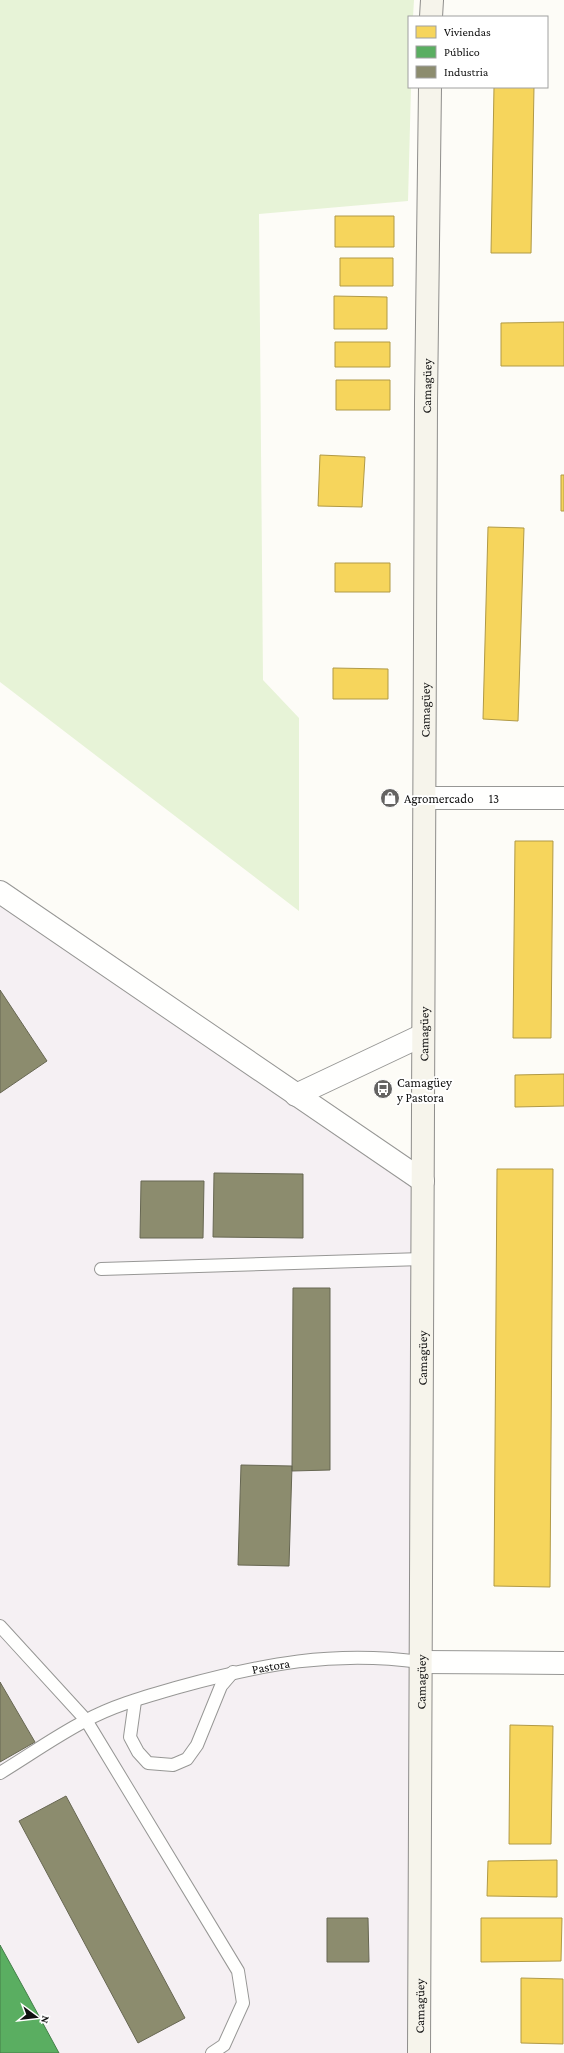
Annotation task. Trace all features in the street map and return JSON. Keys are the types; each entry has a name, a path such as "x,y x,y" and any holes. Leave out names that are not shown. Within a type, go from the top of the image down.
{"main road":[{"path":"431,16 432,0"},
{"name":"Camagüey","path":"419,2053 426,402 430,88"}],"street":[{"name":"13","path":"424,798 564,798"},
{"path":"0,892 423,1181"},
{"path":"296,1095 423,1035"},
{"name":"Pastora","path":"421,1662 564,1663"}],"lane":[{"path":"101,1269 422,1259"},
{"path":"0,1626 86,1720 238,1971 243,2003 224,2044 212,2053"},
{"name":"Pastora","path":"0,1773 86,1720 135,1701 233,1672 286,1662 348,1657 421,1662"},
{"path":"135,1701 130,1737 138,1752 148,1762 174,1765 187,1760 197,1745 221,1686 233,1672"}],"shaded area":[{"path":"0,880 296,1095 423,1181 419,2053 0,2053"}],"green space":[{"path":"0,0 414,0 413,16 408,16 408,88 411,88 408,201 259,214 263,680 299,718 299,911 0,682"}],"building: Viviendas":[{"path":"494,88 534,88 531,253 491,253"},
{"path":"335,216 394,216 394,247 335,247"},
{"path":"340,258 393,258 393,286 340,286"},
{"path":"334,296 387,297 387,329 334,329"},
{"path":"564,322 564,366 501,366 501,323"},
{"path":"335,342 390,342 390,367 335,367"},
{"path":"336,380 390,380 390,410 336,410"},
{"path":"320,455 365,457 362,507 318,506"},
{"path":"561,475 564,475 564,511 561,511"},
{"path":"488,527 524,528 518,721 483,719"},
{"path":"335,563 390,563 390,592 335,592"},
{"path":"333,668 388,669 388,699 333,699"},
{"path":"515,841 553,841 551,1038 513,1038"},
{"path":"564,1074 564,1106 515,1107 515,1075"},
{"path":"497,1169 553,1169 550,1587 494,1586"},
{"path":"510,1725 553,1726 551,1844 509,1844"},
{"path":"557,1860 557,1897 487,1896 488,1861"},
{"path":"481,1918 562,1918 561,1961 481,1962"},
{"path":"521,1978 563,1979 563,2044 521,2043"}],"building: Público":[{"path":"0,1945 27,1994 59,2053 0,2053"}],"building: Industria":[{"path":"0,990 47,1061 0,1093"},
{"path":"214,1173 303,1174 303,1238 213,1237"},
{"path":"141,1181 204,1181 203,1238 140,1238"},
{"path":"293,1288 330,1288 330,1470 292,1471"},
{"path":"241,1465 292,1466 289,1566 238,1565"},
{"path":"0,1682 35,1742 0,1762"},
{"path":"66,1796 185,2018 138,2043 19,1821"},
{"path":"327,1918 368,1918 369,1962 327,1962"}],"place":[{"name":"Agromercado","path":"390,798"},
{"name":"Camagüey y Pastora","path":"383,1089"}]}
